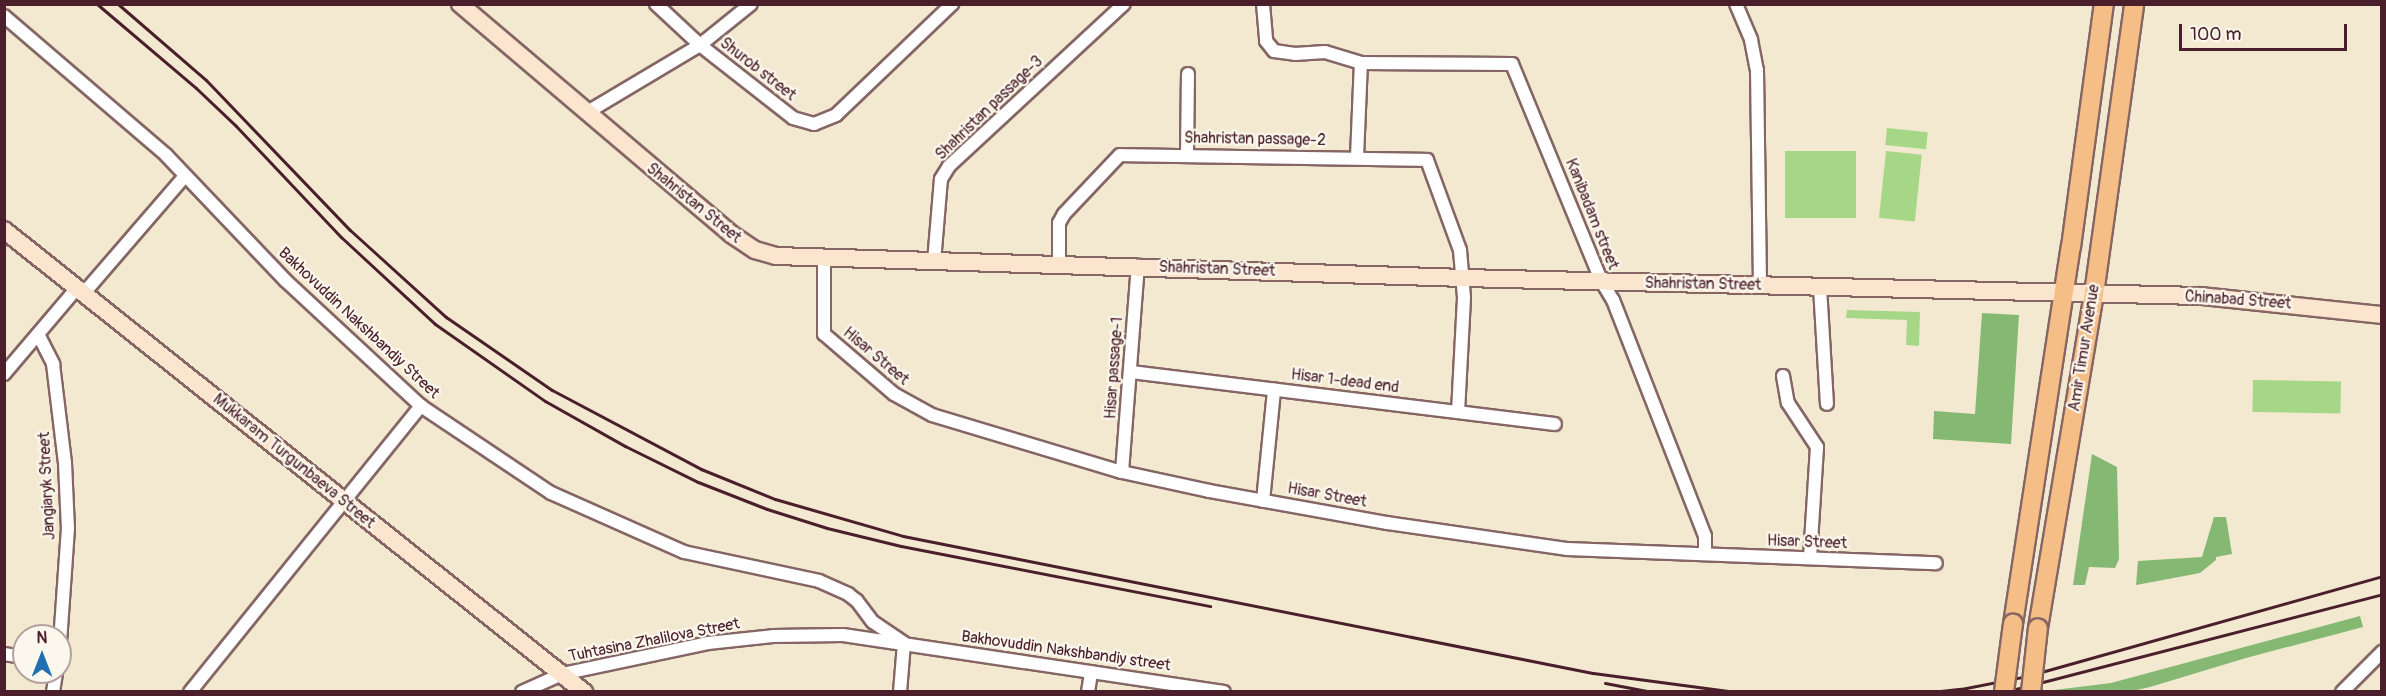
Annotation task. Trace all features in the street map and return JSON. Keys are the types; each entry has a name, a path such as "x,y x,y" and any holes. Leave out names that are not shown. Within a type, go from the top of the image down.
{"main road":[{"name":"Shahristan Street","path":"460,4 586,113 749,246 776,256 1760,286 1820,295 2064,293"},
{"name":"Amir Timur Avenue","path":"2004,692 2064,293 2104,4"},
{"name":"Amir Timur Avenue","path":"2031,692 2038,628 2094,294 2134,4"},
{"path":"2082,164 2112,167"},
{"name":"Mukkaram Turgunbaeva Street","path":"4,230 584,692"},
{"name":"Chinabad Street","path":"2064,293 2248,299 2382,315"}],"street":[{"name":"Shurob street","path":"656,4 700,45 793,118 814,123 836,115 952,4"},
{"path":"586,113 700,45 751,4"},
{"name":"Shahristan passage-3","path":"934,262 941,179 949,166 1124,4"},
{"name":"Kanibadam street","path":"1263,4 1266,41 1274,51 1295,54 1325,52 1361,63 1512,64 1602,282 1612,300 1705,536 1705,554"},
{"path":"1736,4 1751,40 1757,70 1760,286"},
{"name":"Bakhovuddin Nakshbandiy Street","path":"4,16 166,156 286,280 421,406 551,493 684,552 819,581 848,594 857,601 873,622 904,643"},
{"path":"1357,157 1361,63"},
{"path":"1187,155 1188,74"},
{"name":"Shahristan passage-2","path":"1059,265 1059,223 1064,214 1116,157 1187,155 1357,157 1427,160 1460,250 1462,278"},
{"path":"4,374 38,334 81,291 184,177"},
{"name":"Hisar Street","path":"824,258 822,326 824,334 894,394 932,415 1122,472 1263,501 1567,549 1936,563"},
{"name":"Hisar passage-1","path":"1122,472 1137,266"},
{"path":"1458,411 1464,298 1462,278"},
{"path":"1820,295 1827,404"},
{"name":"Jangiaryk Street","path":"38,334 53,364 65,463 68,528 61,624"},
{"name":"Hisar 1-dead end","path":"1131,372 1555,424"},
{"path":"1783,376 1788,403 1817,447 1810,558"},
{"path":"1263,501 1274,390"},
{"path":"190,692 421,406"},
{"name":"Tuhtasina Zhalilova Street","path":"522,692 562,674 708,643 773,636 843,635 904,643"},
{"path":"900,692 904,643"},
{"name":"Bakhovuddin Nakshbandiy street","path":"904,643 1224,692"},
{"path":"2342,692 2382,652"},
{"path":"1088,692 1091,672"}],"green space":[{"path":"1887,128 1928,132 1926,149 1885,145"},
{"path":"1785,151 1856,151 1856,218 1785,218"},
{"path":"1886,151 1922,155 1915,221 1879,218"},
{"path":"1847,310 1920,312 1919,346 1906,345 1907,320 1846,318"},
{"path":"1982,313 2019,315 2011,444 1933,439 1934,411 1975,414"},
{"path":"2253,380 2341,382 2340,414 2252,412"},
{"path":"2092,454 2117,467 2119,559 2115,568 2089,567 2085,585 2073,585"},
{"path":"2214,517 2226,517 2232,554 2216,557 2216,560 2200,573 2136,585 2138,561 2202,557"},
{"path":"2360,616 2363,627 2246,658 2150,687 2128,692 2046,691 2111,683"}],"railway":[{"path":"97,4 196,88 236,126 341,237 435,324 545,401 625,446 698,482 767,509 827,528 901,546 1210,606"},
{"path":"118,4 206,80 350,230 446,317 552,390 701,469 775,499 903,536 1593,673 1736,692"},
{"path":"1931,692 1961,689 2027,676 2382,576"},
{"path":"2004,692 2382,594"},
{"path":"1605,683 1652,692"}]}
